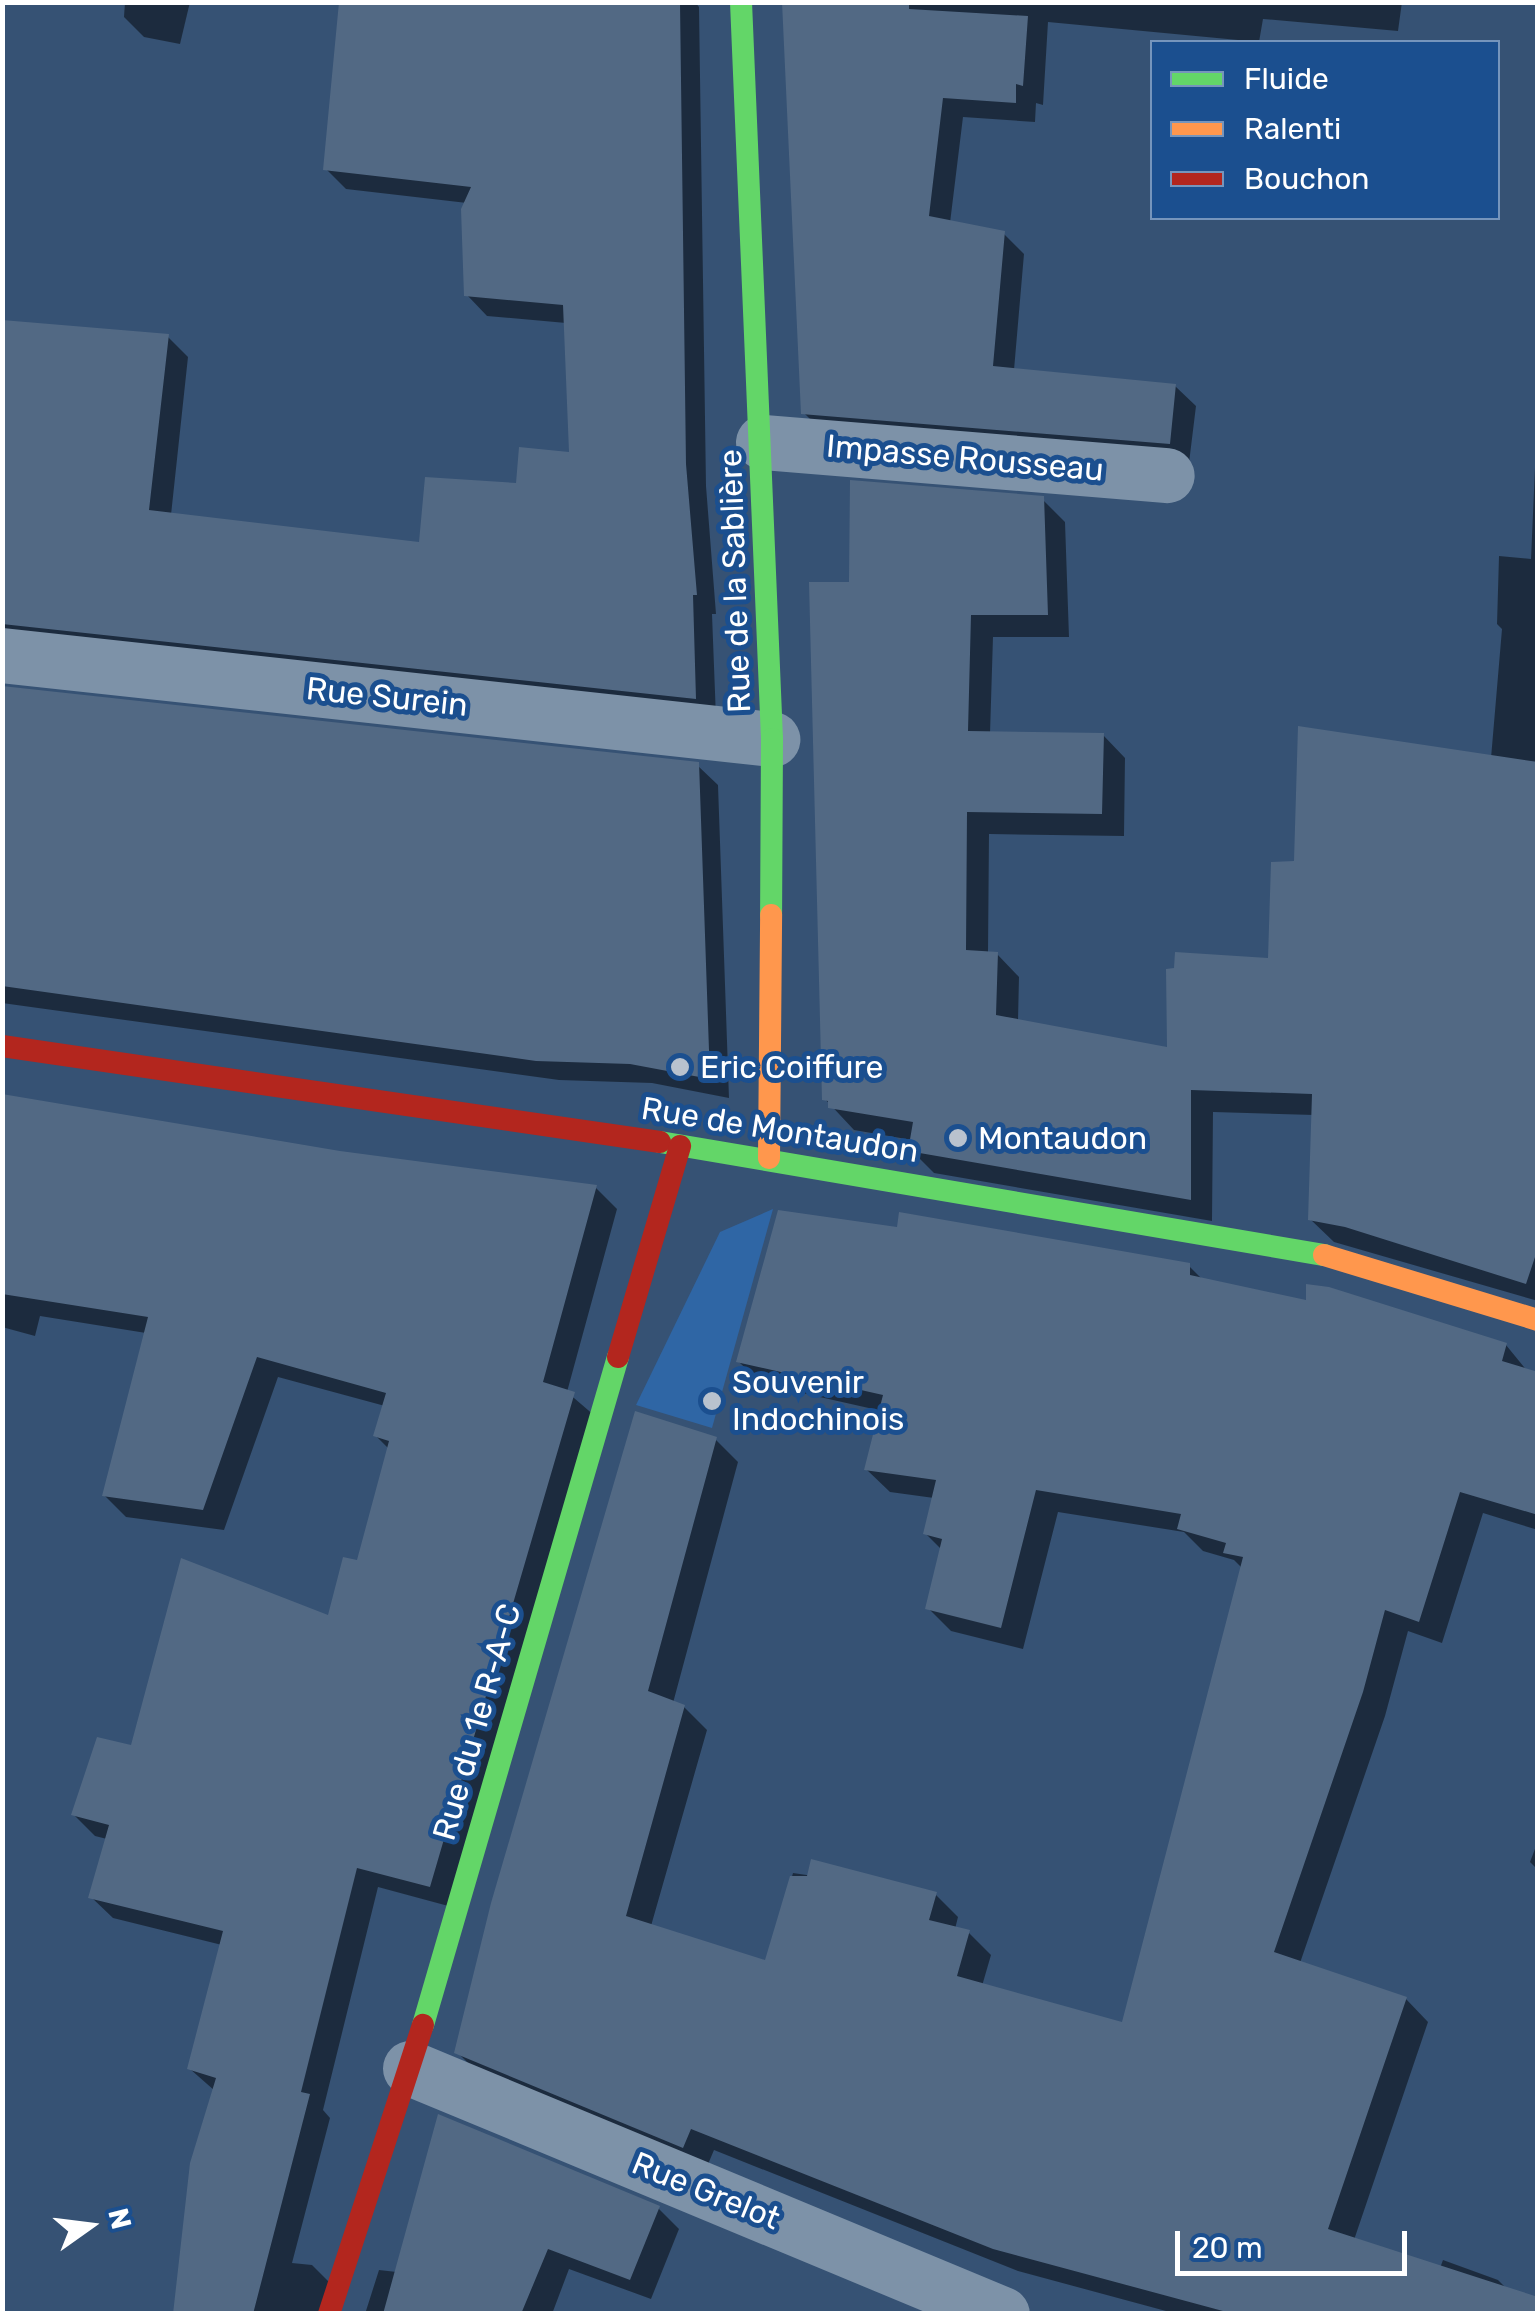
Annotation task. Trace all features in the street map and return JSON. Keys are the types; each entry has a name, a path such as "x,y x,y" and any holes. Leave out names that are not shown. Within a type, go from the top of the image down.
{"street":[{"name":"Rue de la Sablière","path":"741,2 763,442 772,739 769,1158"},
{"name":"Impasse Rousseau","path":"763,442 1167,475"},
{"name":"Rue Surein","path":"2,655 772,739"},
{"name":"Rue de Montaudon","path":"2,1046 769,1158 1336,1256 1538,1320"},
{"name":"Rue du 1e R-A-C","path":"330,2314 410,2068 680,1146"},
{"name":"Rue Grelot","path":"410,2068 1002,2314"}],"shaded area":[{"path":"773,1209 712,1428 636,1405 720,1232"}],"building":[{"path":"339,2 680,2 686,464 697,595 693,595 696,699 2,624 2,320 169,334 149,510 419,542 425,477 516,483 519,447 569,452 563,305 464,296 461,209 471,187 323,170"},
{"path":"782,2 909,2 909,9 1028,16 1023,86 1016,84 1016,103 943,98 929,216 1005,231 993,366 1176,384 1170,444 801,414"},
{"path":"850,480 1044,496 1048,615 971,615 968,731 1104,733 1102,814 967,812 966,950 998,952 996,1015 1167,1047 1166,969 1174,968 1175,952 1268,958 1271,862 1294,861 1298,726 1538,762 1538,1248 1526,1284 1345,1227 1308,1220 1312,1094 1191,1090 1191,1200 908,1151 913,1122 828,1108 828,1101 822,1100 809,582 849,582"},
{"path":"2,686 699,762 710,1079 630,1064 536,1061 2,986"},
{"path":"2,1094 340,1151 597,1185 543,1382 575,1392 430,1887 357,1868 301,2092 310,2094 253,2314 173,2314 190,2163 216,2078 187,2069 223,1931 88,1898 109,1825 71,1815 97,1737 131,1745 181,1558 328,1615 343,1557 357,1560 389,1441 373,1436 386,1393 257,1357 203,1510 102,1496 148,1317 2,1294"},
{"path":"778,1210 897,1227 899,1212 1190,1263 1190,1275 1306,1300 1306,1284 1329,1287 1507,1343 1502,1361 1538,1372 1538,1515 1460,1492 1419,1622 1385,1610 1363,1692 1274,1952 1407,1997 1328,2229 1538,2297 1538,2314 1234,2314 993,2249 691,2129 683,2148 454,2053 491,1903 635,1411 717,1437 648,1691 685,1705 626,1916 765,1960 790,1876 807,1876 811,1859 937,1892 929,1920 970,1930 957,1976 1122,2022 1243,1557 1223,1553 1226,1543 1177,1529 1181,1514 1036,1490 1001,1628 925,1609 942,1539 923,1534 936,1480 864,1470 883,1395 736,1362"},
{"path":"438,2114 660,2206 630,2280 548,2249 521,2314 383,2314"}],"traffic: fast":[{"path":"741,2 772,739 771,915"},
{"path":"660,1142 1324,1255"},
{"path":"423,2025 618,1357"}],"traffic: slow":[{"path":"769,1158 771,915"},
{"path":"1324,1255 1538,1320"}],"traffic: jam":[{"path":"2,1046 660,1142"},
{"path":"618,1357 680,1146"},
{"path":"329,2314 423,2025"}],"place":[{"name":"Eric Coiffure","path":"680,1067"},
{"name":"Montaudon","path":"958,1138"},
{"name":"Souvenir Indochinois","path":"712,1401"}]}
